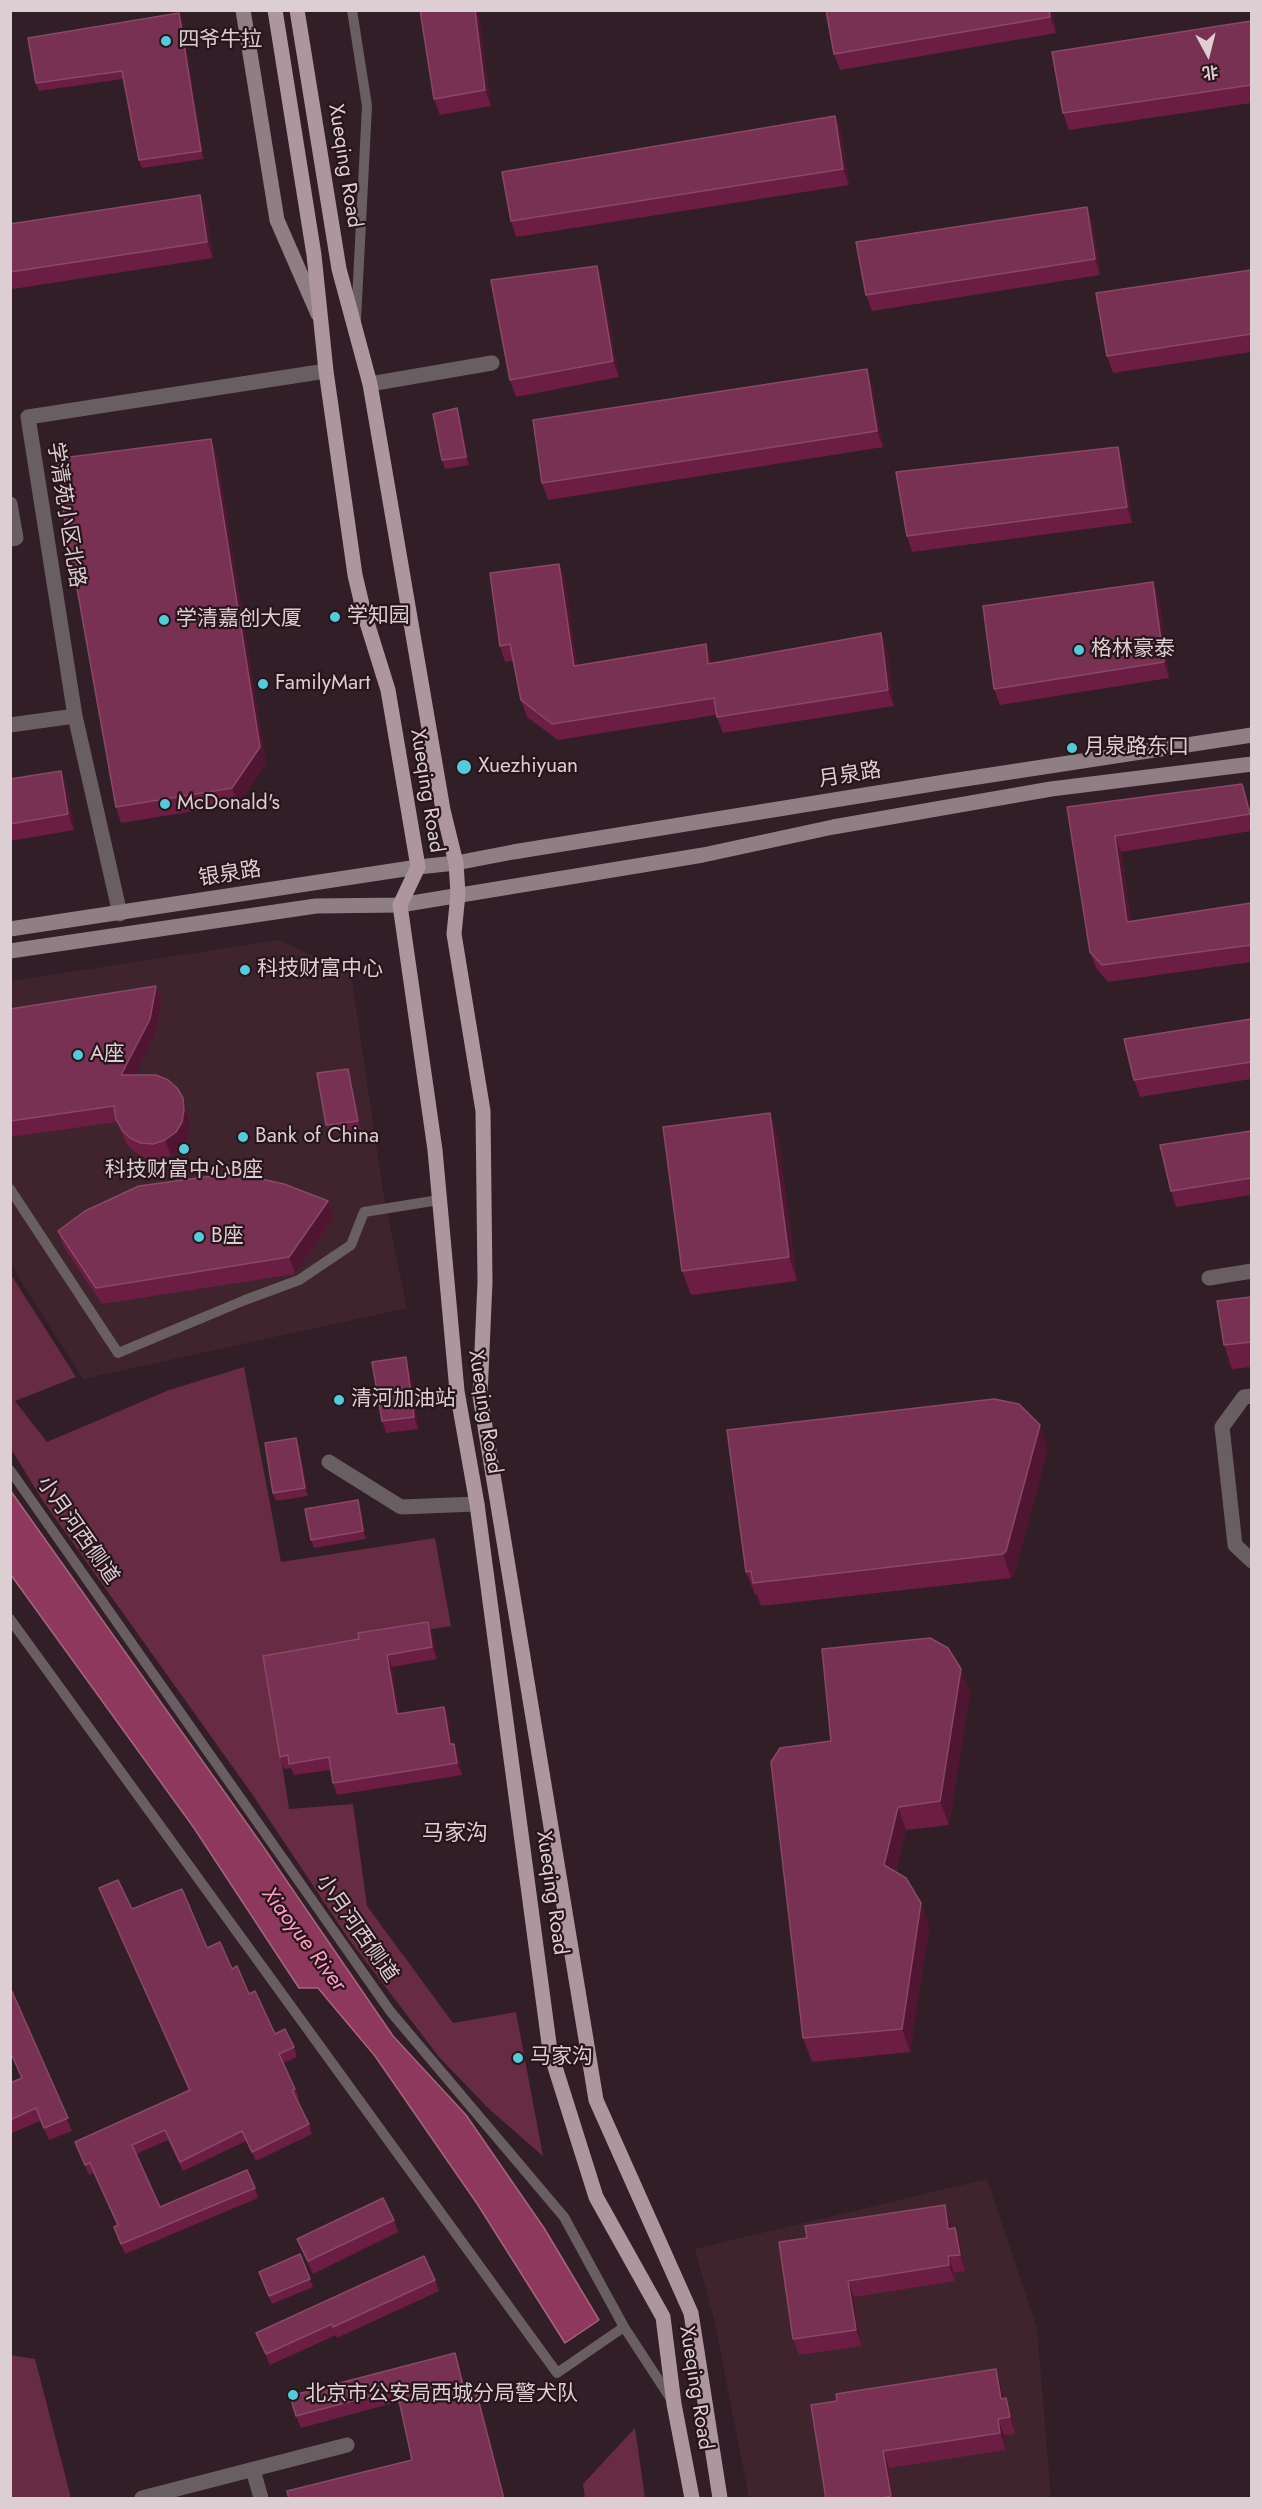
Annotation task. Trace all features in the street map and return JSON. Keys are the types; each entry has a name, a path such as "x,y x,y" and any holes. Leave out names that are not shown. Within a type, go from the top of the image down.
{"main road":[{"name":"Xueqing Road","path":"243,10 277,220 319,316"},
{"name":"Xueqing Road","path":"275,10 314,255 326,371 355,575 364,613 388,690 418,867 400,905 435,1150 457,1391 477,1504 550,2051 596,2197 663,2317 674,2404 692,2499"},
{"name":"Xueqing Road","path":"297,10 339,269 370,384 443,810 456,863 458,894 454,934 483,1111 485,1281 480,1396 596,2100 691,2313 720,2499"},
{"name":"月泉路","path":"456,863 933,784 1251,735"},
{"path":"458,894 703,855 833,827 1051,789 1251,764"},
{"name":"银泉路","path":"10,929 456,863"},
{"name":"银泉路","path":"10,951 316,906 400,905 458,894"}],"street":[{"path":"370,384 492,363"},
{"name":"学清苑小区北路","path":"120,914 75,716 28,417 326,371"},
{"path":"10,504 16,538 10,539"},
{"path":"10,725 75,716"},
{"path":"1209,1278 1251,1271"},
{"path":"1251,1396 1244,1397 1222,1427 1235,1545 1251,1561"},
{"path":"329,1462 401,1507 477,1504"},
{"path":"142,2499 199,2491 253,2470 347,2445"},
{"path":"253,2470 261,2499"}],"lane":[{"name":"Xueqing Road","path":"352,10 367,106 355,326"},
{"path":"10,1189 118,1353 299,1280 351,1245 364,1212 439,1200"},
{"name":"小月河西侧道","path":"10,1470 390,2011 564,2217 624,2327 674,2404"},
{"path":"10,1618 557,2373 624,2327"}],"shaded area":[{"name":"科技财富中心","path":"279,940 351,974 384,1197 407,1308 83,1379 11,1265 11,981"},
{"path":"10,1273 76,1377 15,1401 47,1442 169,1390 244,1367 281,1562 435,1538 451,1626 265,1656 289,1809 353,1804 367,1906 453,2023 516,2012 543,2156 489,2109 439,2057 348,1938 252,1794 43,1501 11,1449"},
{"path":"987,2179 1037,2328 1051,2498 749,2498 714,2319 695,2249"},
{"path":"10,2355 35,2359 71,2498 11,2498"},
{"path":"635,2428 645,2498 585,2498 583,2484"}],"water":[{"name":"Xiaoyue River","path":"10,1490 260,1842 393,2036 466,2115 544,2228 599,2320 565,2343 478,2205 375,2056 318,1988 299,1988 194,1828 11,1575"}],"building":[{"path":"420,10 475,10 485,90 434,99"},
{"path":"826,10 1049,10 1050,17 834,54"},
{"path":"179,13 201,151 139,160 122,71 36,83 28,38"},
{"path":"1251,21 1251,85 1063,113 1052,52"},
{"path":"835,116 843,169 511,221 502,172"},
{"path":"200,195 207,242 10,272 10,224"},
{"path":"1087,207 1095,259 866,295 856,242"},
{"path":"597,266 613,361 510,380 491,280"},
{"path":"1251,270 1251,334 1107,356 1096,293"},
{"path":"867,369 877,431 542,483 533,420"},
{"path":"457,408 466,457 442,460 433,414"},
{"name":"学清嘉创大厦","path":"211,439 260,747 232,788 116,807 54,459"},
{"path":"1118,447 1127,507 907,536 896,472"},
{"path":"559,564 574,666 706,644 708,664 881,633 888,690 717,717 714,698 552,724 521,700 510,644 500,646 490,573"},
{"name":"格林豪泰","path":"1153,582 1164,662 994,689 983,606"},
{"path":"61,771 68,814 10,824 10,779"},
{"path":"1242,784 1250,814 1115,836 1127,922 1251,903 1251,945 1102,965 1090,952 1067,807"},
{"name":"A座","path":"156,986 150,1019 121,1075 156,1075 168,1080 177,1088 183,1098 184,1110 182,1122 176,1132 165,1140 153,1144 141,1143 130,1138 122,1130 116,1119 114,1106 10,1121 10,1009"},
{"path":"1251,1019 1251,1062 1134,1080 1124,1039"},
{"path":"348,1069 358,1121 326,1125 317,1073"},
{"path":"770,1113 789,1257 682,1271 663,1127"},
{"path":"1251,1131 1251,1178 1171,1191 1160,1145"},
{"name":"B座","path":"234,1173 284,1184 328,1201 289,1257 96,1288 58,1231 85,1211 139,1186"},
{"path":"1251,1297 1251,1342 1224,1345 1217,1301"},
{"path":"406,1357 414,1417 382,1421 372,1362"},
{"path":"994,1399 1019,1404 1040,1425 1006,1551 1003,1554 753,1583 751,1571 746,1572 727,1430"},
{"path":"296,1438 305,1488 273,1493 265,1443"},
{"path":"358,1500 363,1531 311,1540 305,1509"},
{"path":"428,1622 432,1647 387,1655 397,1714 444,1707 450,1744 454,1744 457,1763 333,1783 329,1757 289,1764 288,1755 280,1757 263,1656 359,1639 358,1633"},
{"path":"930,1638 948,1648 961,1669 940,1801 898,1807 884,1865 906,1878 921,1903 902,2029 803,2038 771,1762 780,1748 831,1741 822,1649"},
{"path":"118,1880 132,1909 182,1889 207,1948 220,1942 232,1969 237,1966 249,1994 255,1991 275,2034 285,2029 294,2047 279,2054 295,2089 292,2090 309,2124 252,2152 242,2131 180,2162 165,2130 132,2145 160,2207 247,2170 255,2188 121,2244 114,2227 118,2225 90,2163 85,2165 75,2142 190,2090 99,1888"},
{"path":"10,1987 68,2118 44,2128 36,2108 10,2120 10,2083 22,2078 10,2051"},
{"path":"383,2198 394,2220 308,2261 297,2239"},
{"path":"945,2205 948,2229 955,2228 960,2255 948,2256 949,2265 848,2281 856,2330 793,2339 779,2242 807,2238 805,2226"},
{"path":"300,2254 310,2279 269,2296 259,2272"},
{"path":"424,2256 435,2280 333,2327 332,2324 266,2354 256,2333"},
{"path":"455,2353 466,2398 477,2395 504,2499 289,2499 287,2491 412,2460 397,2391 393,2392 393,2390 296,2416 290,2396"},
{"path":"996,2369 1001,2399 1006,2398 1010,2417 998,2419 1000,2433 883,2451 891,2496 878,2499 826,2499 811,2405 837,2401 836,2394"}],"place":[{"name":"四爷牛拉","path":"166,41"},
{"name":"学知园","path":"335,617"},
{"name":"学清嘉创大厦","path":"164,620"},
{"name":"格林豪泰","path":"1079,650"},
{"name":"FamilyMart","path":"263,684"},
{"name":"月泉路东口","path":"1072,748"},
{"name":"Xuezhiyuan","path":"464,767"},
{"name":"McDonald's","path":"165,804"},
{"name":"科技财富中心","path":"245,970"},
{"name":"A座","path":"78,1055"},
{"name":"Bank of China","path":"243,1137"},
{"name":"科技财富中心B座","path":"184,1149"},
{"name":"B座","path":"199,1237"},
{"name":"清河加油站","path":"339,1400"},
{"name":"马家沟","path":"518,2058"},
{"name":"北京市公安局西城分局警犬队","path":"293,2395"}],"district":[{"name":"马家沟","path":"455,1835"}]}
